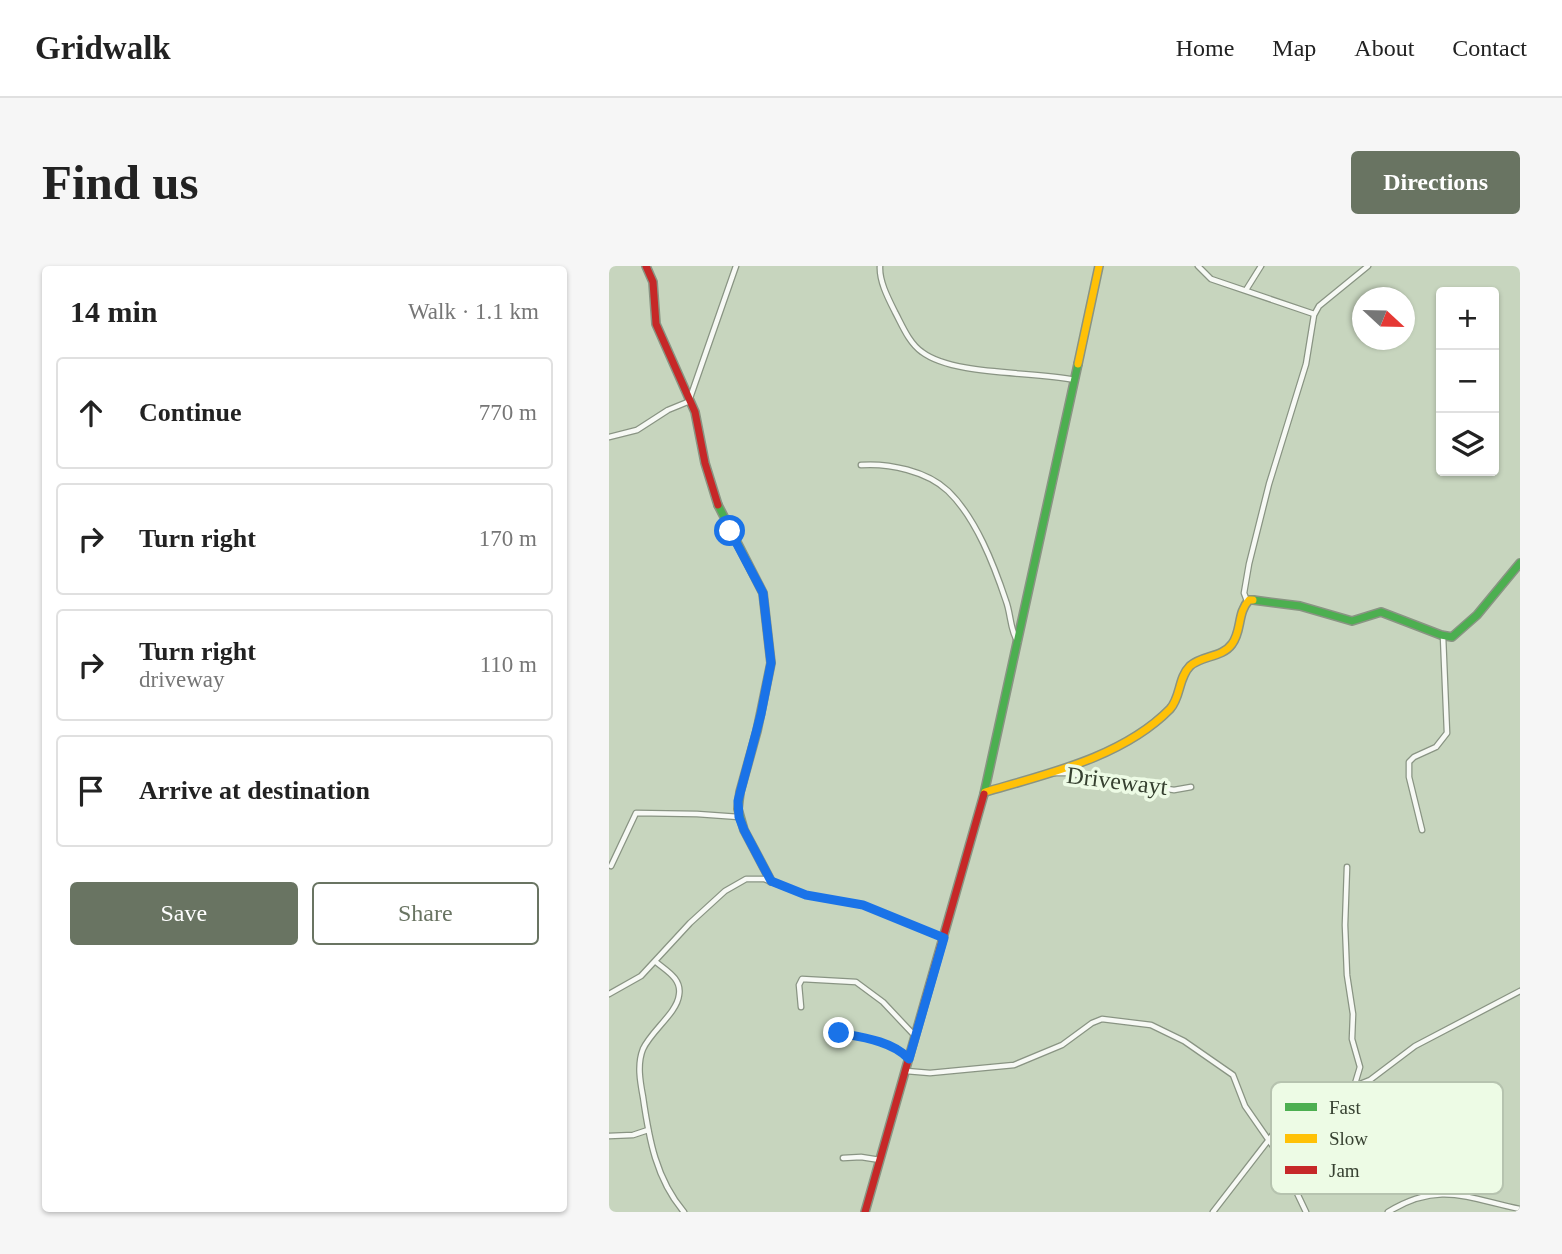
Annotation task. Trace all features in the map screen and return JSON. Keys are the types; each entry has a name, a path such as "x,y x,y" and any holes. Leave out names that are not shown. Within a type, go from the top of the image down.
{"street":[{"path":"646,266 653,282 656,324 695,412 705,463 716,500 739,551 759,585 764,601 771,663 759,722 740,792 739,817 771,881"},
{"path":"609,437 637,430 668,410 690,400 736,266"},
{"path":"880,266 880,277 892,305 907,333 923,352 968,368 1038,374 1076,381"},
{"path":"865,1212 985,792 1099,266"},
{"path":"1198,266 1210,278 1314,314"},
{"path":"1247,290 1261,266"},
{"path":"985,792 1043,774 1126,740 1161,717 1176,702 1185,671 1190,666 1227,650 1233,644 1247,601 1244,593 1249,564 1269,484 1299,388 1314,314 1319,306 1368,266"},
{"path":"861,465 888,466 926,478 948,491 972,524 987,552 1009,607 1014,636 1019,643"},
{"path":"1247,601 1254,598 1280,602 1352,621 1381,612 1451,637 1494,595 1520,563"},
{"path":"1422,830 1408,765 1411,759 1439,746 1447,733 1443,636"},
{"name":"Drivewayt","path":"1043,774 1066,774 1174,790 1191,787"},
{"path":"611,866 636,813 739,817"},
{"path":"1347,867 1347,975 1353,1014 1352,1039 1360,1067 1356,1082"},
{"path":"609,994 641,976 679,934 734,885 754,878 771,881 806,895 863,905 944,938"},
{"path":"656,962 677,981 680,991 677,1002 648,1040 641,1054 639,1077 648,1130 661,1175 672,1197 684,1212"},
{"path":"801,1007 799,985 802,979 856,982 883,1002 916,1037"},
{"path":"1366,1082 1415,1046 1520,991"},
{"path":"906,1071 930,1073 1007,1066 1027,1061 1062,1045 1097,1020 1142,1023 1173,1034 1232,1074 1245,1105 1271,1144"},
{"path":"839,1033 870,1039 904,1053 909,1059"},
{"path":"609,1136 633,1135 648,1130"},
{"path":"1213,1212 1269,1140"},
{"path":"843,1158 880,1160"},
{"path":"1297,1194 1306,1212"},
{"path":"1388,1212 1417,1197 1430,1194"},
{"path":"1443,1194 1520,1209"}],"traffic: fast":[{"path":"984,794 1078,364"},
{"path":"718,505 763,593 771,663 738,809 744,830 771,881"},
{"path":"1253,600 1300,606 1352,621 1381,612 1452,637 1477,615 1520,563"}],"traffic: slow":[{"path":"1078,364 1099,266"},
{"path":"985,792 1083,762 1130,740 1151,726 1174,704 1183,676 1190,666 1228,649 1235,639 1245,605 1249,600 1253,600"}],"traffic: jam":[{"path":"646,266 653,282 656,324 695,412 705,463 718,505"},
{"path":"865,1212 984,794"}],"route":[{"path":"730,531 763,593 771,663 761,714 738,801 739,817 744,830 771,881 806,895 863,905 944,938 909,1059 904,1053 870,1039 839,1033"}]}
